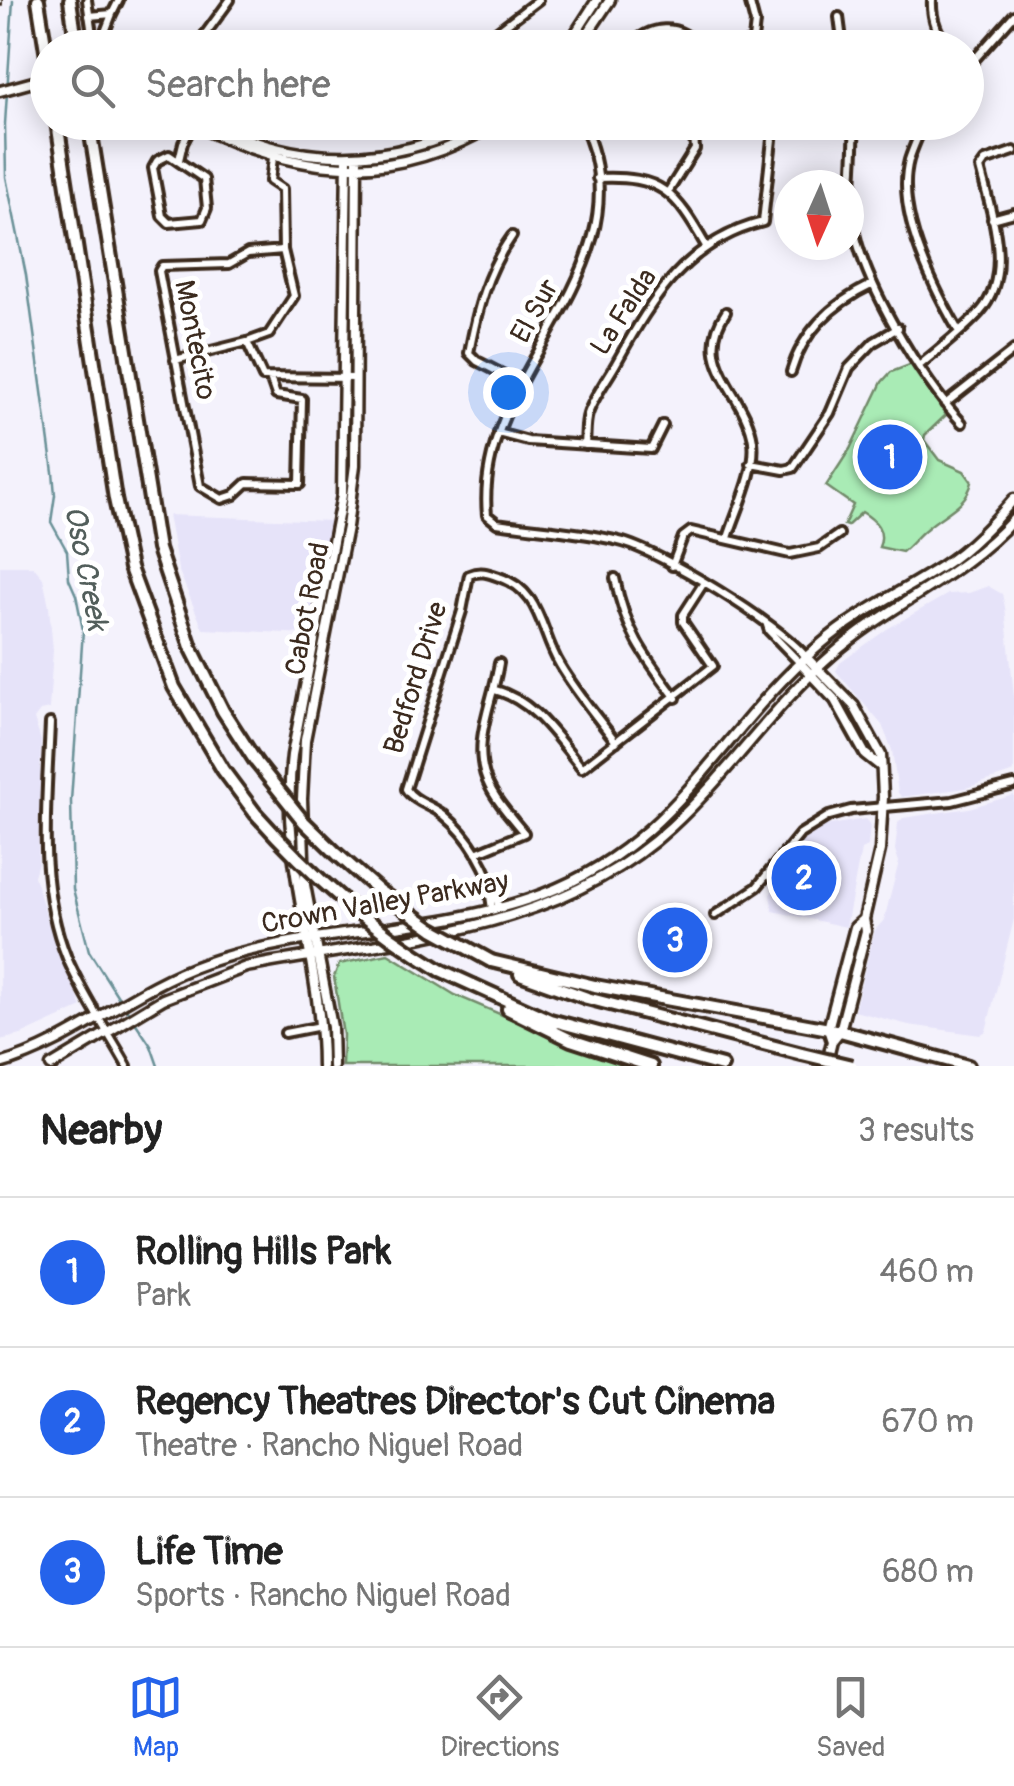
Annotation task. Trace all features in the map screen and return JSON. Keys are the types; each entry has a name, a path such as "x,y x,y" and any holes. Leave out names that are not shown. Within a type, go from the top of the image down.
{"highway":[{"path":"38,0 43,30"},
{"path":"70,0 75,30"},
{"path":"60,140 115,499 130,568 174,687 222,770 294,858 335,896 395,942 440,970 496,998 574,1028 722,1066"},
{"path":"92,140 158,548 191,646 223,712 256,762 304,822 378,890 434,929 546,986 852,1066"},
{"path":"491,961 968,1066"},
{"path":"496,998 512,1012 570,1040 651,1066"}],"main road":[{"path":"578,30 597,0"},
{"path":"590,30 610,0"},
{"path":"0,91 30,82"},
{"path":"230,140 273,158 352,162 436,153 462,140"},
{"path":"249,140 286,152 352,162 436,140"},
{"name":"Cabot Road","path":"334,1066 332,1027 310,940 302,853 302,768 352,498 352,162"},
{"name":"Crown Valley Parkway","path":"0,1064 51,1046 132,997 187,970 229,956 496,909 562,886 633,844 685,796 803,660 854,618 946,563 977,539 1014,500"},
{"name":"Crown Valley Parkway","path":"51,1066 140,1012 210,978 246,967 500,920 587,887 671,827 814,671 867,627 985,548 1014,519"},
{"path":"977,539 985,548"},
{"path":"803,660 846,697 881,755 880,850 864,920 865,936 833,1034"},
{"path":"814,671 865,754 879,765"},
{"path":"826,1066 856,927 864,920"},
{"name":"Cabot Road","path":"313,954 322,1066"}],"street":[{"path":"87,0 92,30"},
{"path":"106,30 119,0"},
{"path":"208,30 230,0"},
{"path":"499,30 538,0"},
{"path":"749,0 754,30"},
{"path":"932,0 937,30"},
{"path":"90,16 112,14"},
{"path":"984,49 1014,15"},
{"path":"838,16 840,30"},
{"path":"179,160 183,140"},
{"name":"El Sur","path":"588,140 597,178 595,238 577,282 520,383 498,433 486,511 489,519 497,523 623,541 672,566"},
{"path":"668,192 695,149 695,140"},
{"name":"La Falda","path":"584,444 588,414 648,305 686,262 706,246 763,222 774,140"},
{"path":"854,140 852,218 858,247 898,328 945,404 962,423"},
{"path":"917,140 909,161 906,190 912,228 959,332"},
{"path":"169,155 198,172 205,182 206,211 199,221 170,223 162,216 153,168 182,143"},
{"path":"920,364 982,310 998,277 992,219 980,168 985,160 1014,151"},
{"path":"175,360 269,334 294,296 282,250 282,189 270,180 273,158"},
{"path":"597,178 648,181 668,192 706,246"},
{"path":"992,219 1014,213"},
{"path":"512,236 482,293 468,353 520,383"},
{"name":"Montecito","path":"270,378 276,395 302,400 300,484 247,484 222,498 200,486 159,271 162,266 230,264 248,254 282,250"},
{"path":"791,372 796,354 816,326 838,304 873,284"},
{"path":"726,312 716,326 714,351 752,435 751,464 728,538"},
{"path":"751,464 793,468 830,412 849,368 874,342 898,328"},
{"path":"247,342 263,377 349,378"},
{"path":"945,404 1014,350"},
{"path":"498,433 528,441 651,450 663,425"},
{"path":"803,660 775,626 672,566 686,534 728,538 790,554 819,548 839,534"},
{"name":"Bedford Drive","path":"476,854 454,824 408,793 407,784 462,610 469,575 481,572 509,580 530,597 545,624 556,659 616,742"},
{"path":"615,578 620,606 634,642 676,698"},
{"path":"495,690 530,707 582,768 713,666 683,622 683,615 703,584"},
{"path":"496,909 492,880 476,854 524,834 495,796 482,763 483,729 500,664"},
{"path":"50,723 44,832 48,886 67,957 127,1066"},
{"path":"714,916 757,887 790,845 812,825 839,812 952,801 1014,784"},
{"path":"286,1033 321,1026"}],"shaded area":[{"path":"168,515 331,521 308,634 203,629 178,569"},
{"path":"0,566 33,566 43,578 49,607 53,650 49,709 40,711 34,719 41,741 38,862 34,876 55,944 82,1007 21,1035 0,1040"},
{"path":"988,586 1002,594 1005,607 1014,696 1014,772 966,788 902,797 882,725 836,671 840,663 887,629 948,594 969,593"},
{"path":"1014,795 1014,919 986,1031 980,1035 909,1025 854,1011 875,930 884,920 899,862 895,850 898,823 903,818 969,808"},
{"path":"865,819 870,824 868,846 861,850 846,927 773,911 770,895 789,855 802,841 824,826"}],"green space":[{"path":"912,364 946,415 924,440 939,460 964,471 972,482 959,504 902,552 879,547 878,526 862,512 844,525 853,505 826,486 850,449 882,382 891,372"},
{"path":"388,954 455,995 558,1039 637,1066 342,1066 343,1035 334,977 339,964"}],"waterway":[{"name":"Oso Creek","path":"13,0 5,124 6,177 26,275 53,472 51,522 67,551 69,579 83,630 71,801 73,889 89,951 120,1000"},
{"name":"Oso Creek","path":"125,1007 151,1046 158,1066"}],"place":[{"name":"Rolling Hills Park","path":"890,457"},
{"name":"Regency Theatres Director's Cut Cinema","path":"804,878"},
{"name":"Life Time","path":"675,940"}]}
